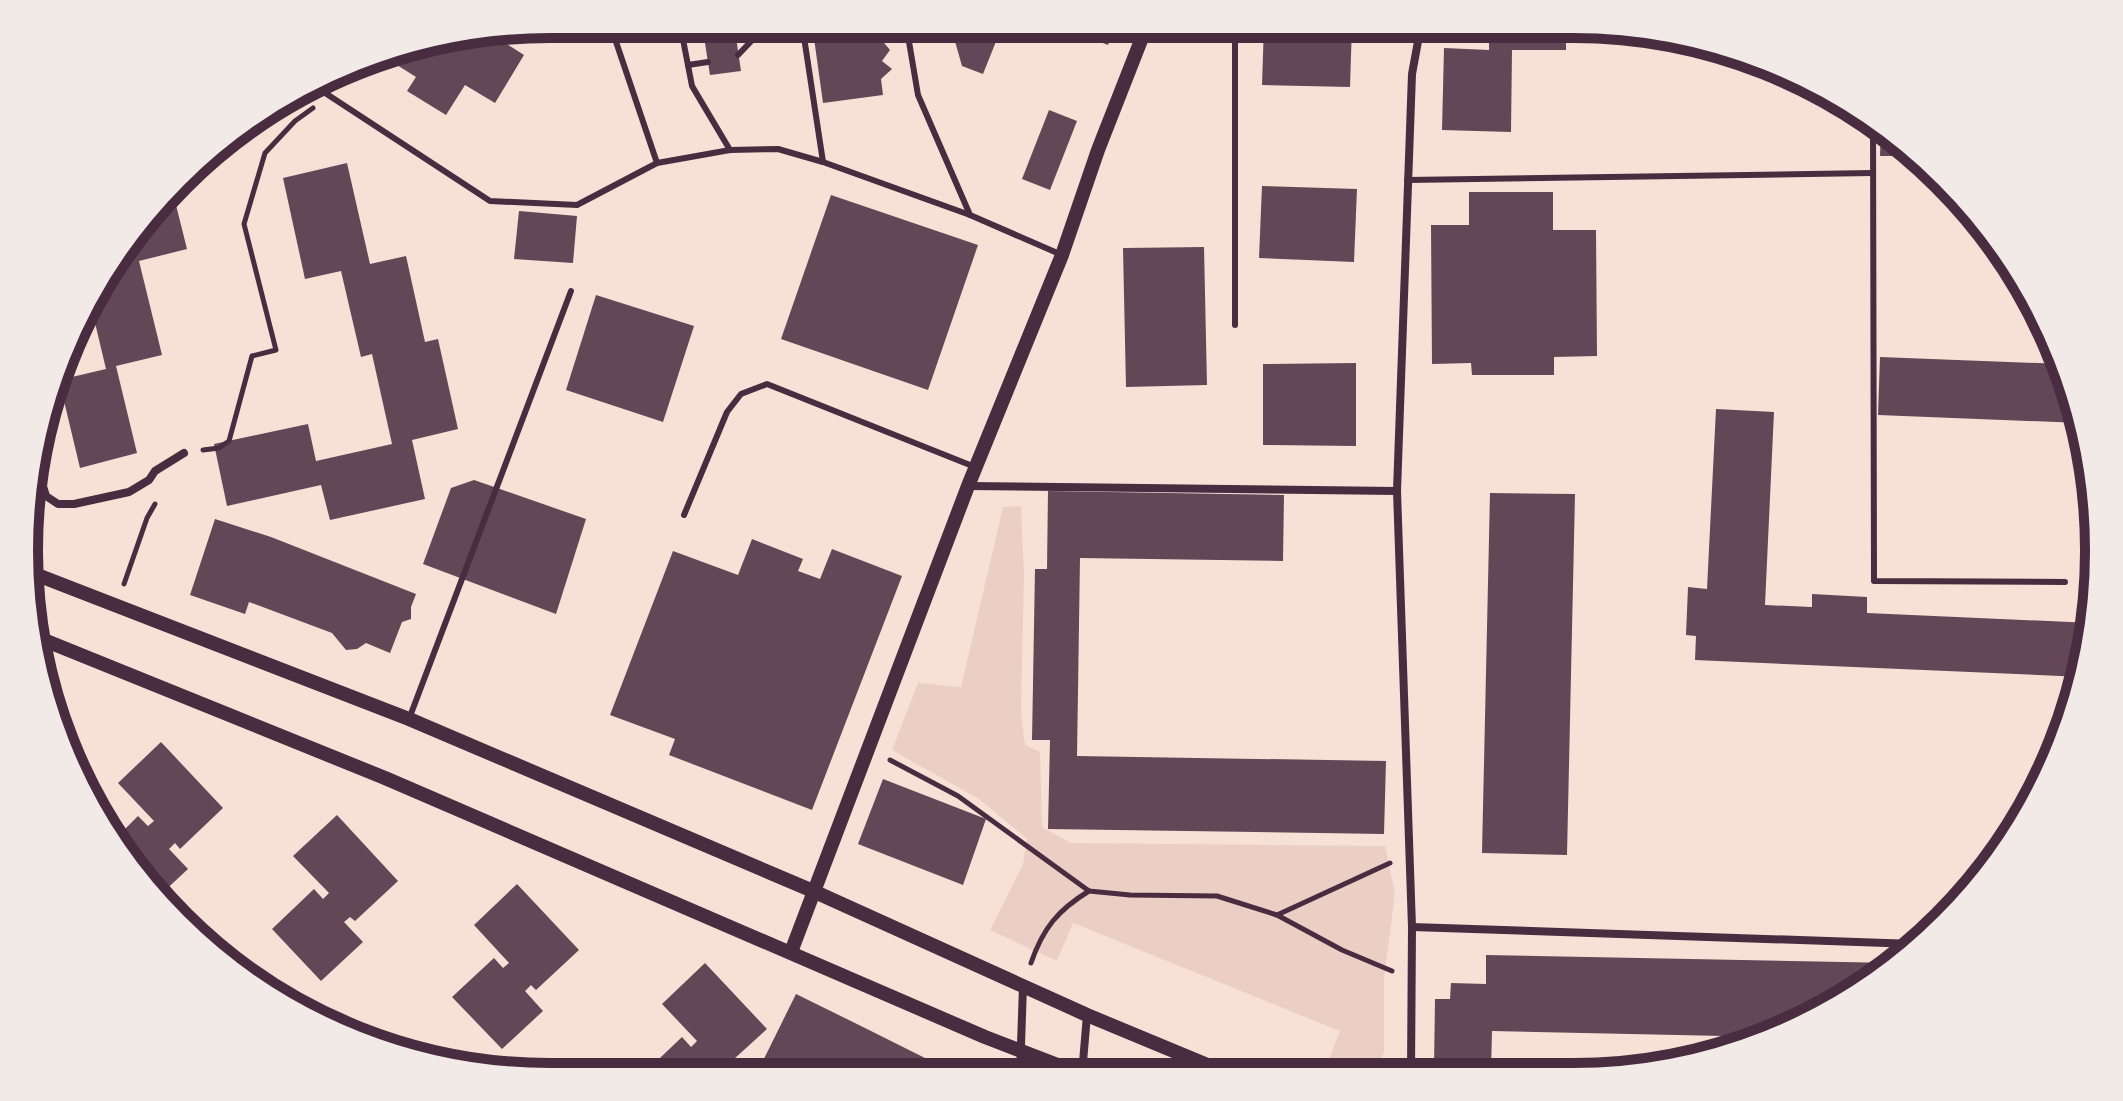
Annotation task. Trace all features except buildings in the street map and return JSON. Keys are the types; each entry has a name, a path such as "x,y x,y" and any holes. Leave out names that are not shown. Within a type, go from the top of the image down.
{"street":[{"path":"791,952 975,467 1062,255 1098,150 1142,38"},
{"path":"1411,1063 1412,927 1397,491 1412,74 1419,38"},
{"path":"42,483 46,496 58,504 74,504 129,492 184,453"},
{"path":"968,486 1397,491"},
{"path":"39,575 409,719 813,891 1087,1015 1203,1063"},
{"path":"46,641 345,762 1054,1063"},
{"path":"1412,927 1901,944"},
{"path":"1020,1063 1023,986"},
{"path":"1083,1063 1087,1015"}],"lane":[{"path":"615,38 657,163"},
{"path":"683,38 692,86 730,150"},
{"path":"738,55 754,38"},
{"path":"804,38 823,162"},
{"path":"908,38 918,95 970,215"},
{"path":"1235,38 1235,325"},
{"path":"688,65 708,62"},
{"path":"323,92 490,201 577,205 657,163 730,150 778,149 970,215 1062,255"},
{"path":"1873,136 1874,581 2065,582"},
{"path":"1407,180 1872,173"},
{"path":"409,719 571,291"},
{"path":"684,515 727,412 741,394 767,384 975,467"}],"path":[{"path":"184,453 219,448 229,441 252,356 276,350 244,224 265,153 295,121 330,96"},
{"path":"117,604 147,518 161,492"},
{"path":"881,755 958,796 1089,891 1217,896 1277,915 1342,950 1411,978"},
{"path":"1277,915 1409,855"},
{"path":"1023,986 1035,951 1049,924 1065,906 1089,891"}],"shaded area":[{"path":"1021,506 1024,576 1021,712 1025,745 1040,752 1042,827 1071,843 1385,846 1395,893 1384,979 1384,1052 1379,1063 1327,1063 1340,1031 1073,923 1057,961 990,930 1023,864 1027,839 979,799 892,750 918,683 961,687 1003,507"}]}
